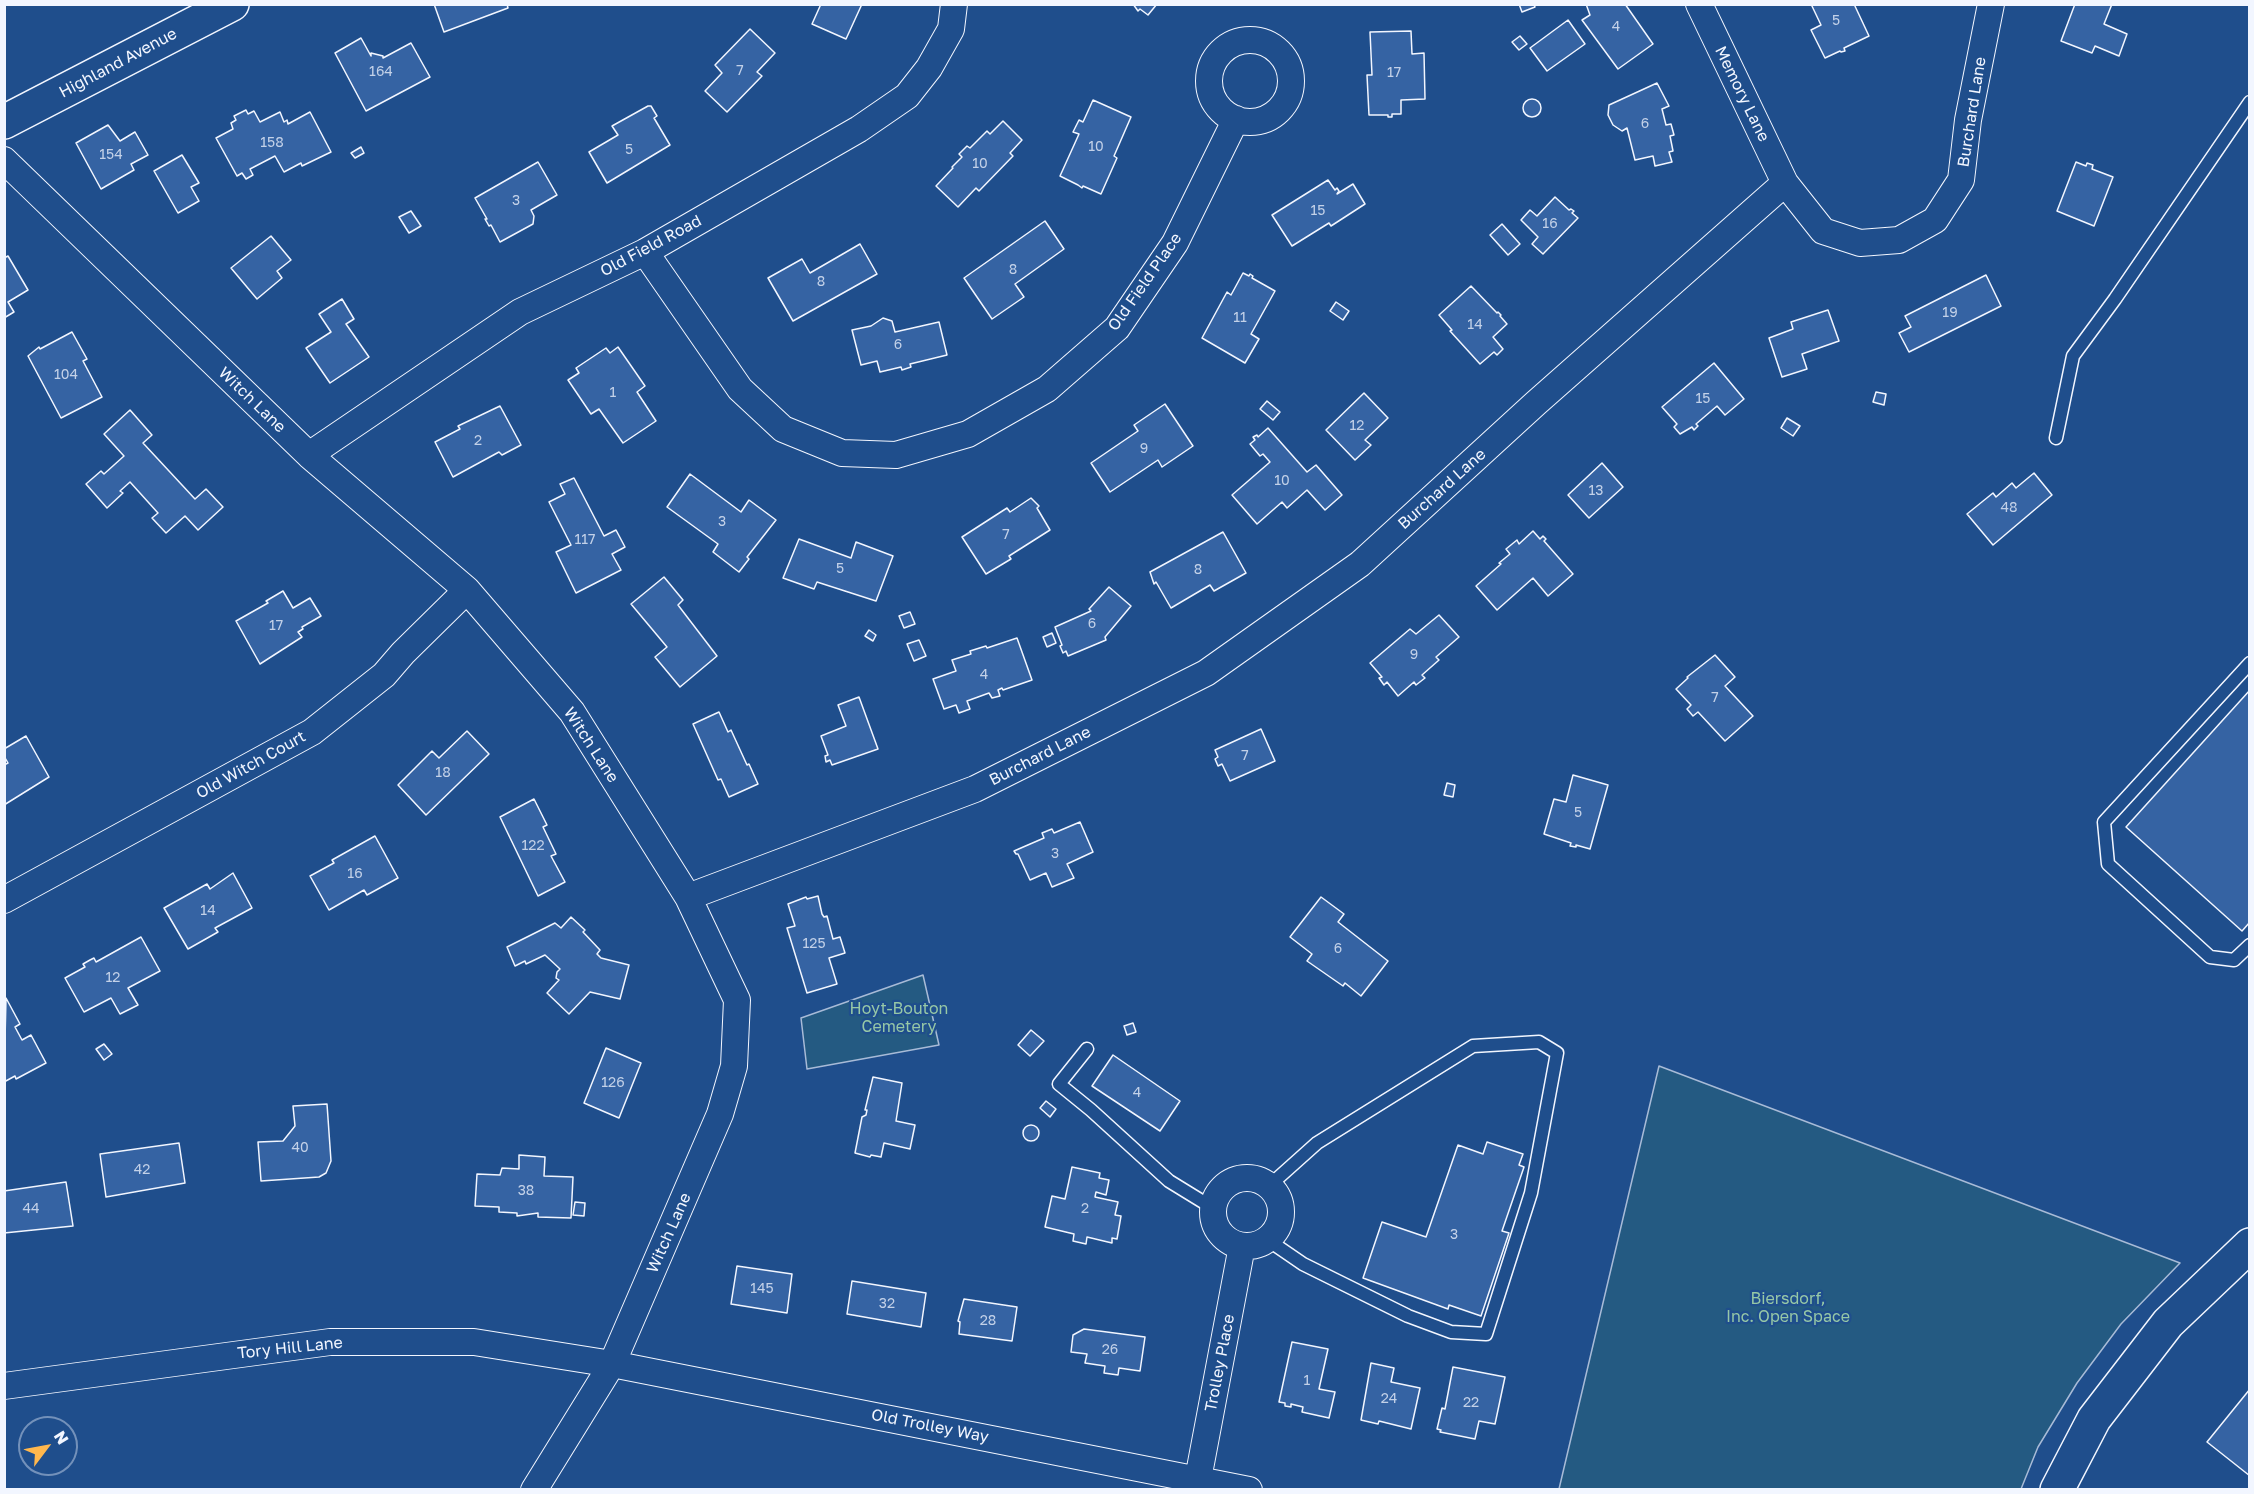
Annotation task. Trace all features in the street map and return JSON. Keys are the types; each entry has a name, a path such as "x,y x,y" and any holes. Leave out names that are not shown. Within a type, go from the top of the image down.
{"main road":[{"name":"Highland Avenue","path":"4,122 232,4"},
{"path":"2057,1490 2094,1419 2168,1323 2250,1245"}],"street":[{"name":"Old Field Road","path":"309,455 520,312 645,252 859,129 907,96 929,68 951,29 954,4"},
{"name":"Memory Lane","path":"1699,4 1785,183"},
{"name":"Burchard Lane","path":"688,897 975,789 1206,674 1360,564 1536,403 1785,183 1823,231 1860,243 1899,240 1935,220 1961,180 1968,120 1991,4"},
{"name":"Old Field Place","path":"645,252 740,389 783,429 842,453 896,455 968,434 1047,389 1117,328 1175,243 1236,119"},
{"name":"Witch Lane","path":"4,160 309,455 467,590 572,712 688,897 736,1000 734,1066 720,1114 612,1364 534,1490"},
{"name":"Old Witch Court","path":"4,900 312,732 384,675 467,590"},
{"path":"1239,1179 1259,1180 1269,1186 1277,1196 1281,1207 1281,1219 1268,1240 1256,1246 1242,1246 1232,1243 1217,1229 1213,1208 1224,1186 1239,1179"},
{"name":"Trolley Place","path":"1198,1479 1242,1246"},
{"name":"Tory Hill Lane","path":"4,1386 330,1342 474,1342 612,1364"},
{"name":"Old Trolley Way","path":"612,1364 1249,1490"}],"lane":[{"path":"2056,438 2073,356 2115,299 2250,102"},
{"path":"2250,663 2104,822 2108,864 2210,957 2234,960 2250,945"},
{"path":"1268,1240 1303,1264 1408,1317 1451,1332 1486,1334 1531,1193 1557,1053 1539,1042 1473,1046 1317,1143 1269,1186"},
{"path":"1087,1049 1059,1084 1169,1181 1213,1208"}],"green space":[{"name":"Hoyt-Bouton Cemetery","path":"923,975 939,1045 807,1069 801,1018"},
{"name":"Biersdorf, Inc. Open Space","path":"1659,1066 2180,1263 2121,1324 2077,1383 2038,1447 2021,1489 1559,1489"}],"building":[{"path":"434,4 507,4 508,8 444,32"},
{"path":"821,4 862,4 846,39 812,24"},
{"path":"1133,4 1157,4 1148,15 1140,9 1138,11"},
{"path":"1519,4 1534,4 1535,7 1522,12"},
{"path":"1586,4 1625,4 1653,44 1618,69 1582,20 1590,15"},
{"path":"1811,4 1854,4 1869,36 1844,48 1845,51 1825,58 1811,30 1821,25"},
{"path":"2075,4 2112,4 2104,24 2127,34 2119,56 2095,46 2092,53 2061,41"},
{"path":"1568,20 1585,44 1547,71 1530,48"},
{"path":"750,29 775,53 757,72 762,76 727,112 705,91 722,73 715,65"},
{"path":"1411,31 1412,54 1424,53 1425,99 1401,100 1401,114 1392,114 1392,117 1369,115 1367,75 1372,75 1370,32"},
{"path":"1520,36 1527,44 1519,50 1512,42"},
{"path":"361,38 371,56 371,53 383,56 383,58 411,43 430,77 366,111 335,53"},
{"path":"1657,83 1669,106 1662,109 1666,125 1671,124 1674,135 1670,136 1673,151 1669,152 1672,162 1655,166 1653,156 1635,160 1627,128 1622,131 1613,125 1608,115 1609,105"},
{"path":"1532,99 1538,102 1541,108 1538,114 1532,117 1526,114 1523,108 1526,102"},
{"path":"1093,100 1131,117 1114,156 1117,158 1101,194 1083,186 1082,188 1060,176 1079,134 1073,132 1079,120 1083,122"},
{"path":"651,106 657,116 654,118 670,145 607,183 589,152 618,135 612,126"},
{"path":"246,110 248,114 254,111 260,122 280,112 284,122 287,120 288,124 310,112 331,152 284,172 275,156 250,169 253,175 246,179 242,173 237,176 216,138 233,129 231,123 236,120 234,116"},
{"path":"1003,121 1022,140 1010,153 1013,156 979,191 976,188 958,207 936,186 962,157 959,154 967,146 970,148 987,131 990,134"},
{"path":"108,125 120,141 135,132 148,155 131,164 134,170 101,189 76,143"},
{"path":"361,147 364,153 355,158 351,153"},
{"path":"182,155 199,183 191,187 199,201 178,213 154,171"},
{"path":"538,162 557,195 531,210 534,216 533,224 500,242 475,198"},
{"path":"2076,162 2086,166 2087,163 2093,165 2092,169 2113,177 2094,226 2057,211"},
{"path":"1328,180 1335,190 1337,188 1339,191 1337,194 1353,184 1365,204 1331,226 1329,223 1292,246 1272,215"},
{"path":"1555,197 1569,210 1574,211 1572,213 1578,218 1543,254 1532,244 1538,237 1521,220 1530,210 1537,216"},
{"path":"411,211 421,226 409,233 399,217"},
{"path":"1045,221 1064,249 1015,284 1024,297 992,319 964,278"},
{"path":"1502,224 1520,244 1508,255 1490,235"},
{"path":"271,236 291,260 277,271 282,278 257,299 231,268"},
{"path":"860,244 877,274 793,321 768,278 802,259 810,273"},
{"path":"8,256 28,290 8,302 14,312 4,318 4,258"},
{"path":"1243,273 1249,276 1250,274 1252,278 1275,291 1251,334 1259,339 1245,363 1202,338 1227,292 1231,295"},
{"path":"1986,275 2001,306 1909,352 1899,333 1911,327 1905,316"},
{"path":"1471,286 1501,315 1507,324 1493,337 1503,349 1497,355 1494,352 1480,364 1450,331 1452,330 1439,315"},
{"path":"342,299 354,319 346,324 369,357 330,383 306,348 331,332 319,314"},
{"path":"1336,302 1349,311 1343,320 1330,311"},
{"path":"1828,310 1839,341 1802,354 1807,369 1782,377 1769,338 1793,329 1791,322"},
{"path":"883,318 892,321 895,332 939,322 947,355 910,364 911,367 902,370 901,367 880,372 877,361 861,365 852,330 871,326"},
{"path":"72,332 87,359 83,361 102,397 61,418 28,356 39,347 40,349"},
{"path":"618,347 645,386 637,392 656,421 623,443 599,409 591,414 568,380 579,373 576,368 606,348 610,353"},
{"path":"1714,363 1744,399 1725,415 1717,406 1696,424 1698,426 1694,430 1692,427 1680,434 1674,427 1677,424 1662,407"},
{"path":"1876,392 1886,394 1884,405 1873,402"},
{"path":"1364,393 1388,418 1365,440 1371,445 1355,460 1326,430"},
{"path":"1267,401 1280,412 1273,420 1260,409"},
{"path":"1165,404 1193,446 1162,467 1158,460 1110,492 1091,463 1138,431 1134,425"},
{"path":"500,406 521,445 502,455 499,452 453,477 435,442 460,429 458,426"},
{"path":"130,410 152,435 143,443 195,499 206,489 223,507 198,530 185,516 166,533 152,518 158,513 130,482 120,491 123,493 107,508 86,484 101,471 104,474 124,456 104,434"},
{"path":"1787,418 1800,426 1793,436 1781,428"},
{"path":"1268,428 1307,472 1316,465 1342,495 1325,510 1307,490 1287,508 1282,502 1257,524 1232,495 1270,462 1263,454 1260,456 1250,444 1255,440 1253,437 1257,435 1258,437"},
{"path":"1602,463 1623,487 1589,518 1568,495"},
{"path":"2034,473 2052,495 1993,545 1967,514 1993,493 1996,497 2012,483 2016,488"},
{"path":"690,474 741,512 749,500 776,520 747,557 749,559 739,572 713,552 718,544 667,507"},
{"path":"574,478 604,536 616,530 625,547 612,554 621,570 576,593 556,552 571,545 549,502 565,494 560,484"},
{"path":"1031,498 1039,506 1037,508 1050,530 1009,556 1011,559 986,574 962,537 1007,508 1010,512"},
{"path":"1533,531 1540,539 1543,536 1546,539 1544,541 1573,574 1548,596 1533,578 1497,610 1476,586 1510,554 1506,549 1517,540 1519,544"},
{"path":"1223,532 1246,573 1214,591 1210,585 1171,608 1156,582 1154,584 1150,572"},
{"path":"799,539 851,558 856,542 893,556 876,601 817,582 814,589 783,578"},
{"path":"664,577 683,600 678,605 717,656 680,687 655,657 667,647 631,604"},
{"path":"1109,587 1131,606 1105,637 1106,640 1068,656 1066,651 1063,653 1055,627 1091,611 1089,609"},
{"path":"283,591 293,608 310,598 321,616 302,627 303,629 298,632 302,637 260,664 236,621 268,603 266,601"},
{"path":"910,612 915,624 904,628 899,616"},
{"path":"1439,615 1459,637 1436,657 1439,660 1422,675 1425,678 1416,685 1414,682 1398,696 1387,682 1384,685 1379,678 1382,677 1370,663 1410,629 1416,634"},
{"path":"869,630 876,635 873,641 865,636"},
{"path":"1052,633 1056,643 1047,647 1043,637"},
{"path":"1017,638 1032,680 998,690 1000,696 992,698 989,693 967,701 970,709 959,713 956,705 944,709 933,679 956,671 952,660 971,654 970,651"},
{"path":"919,640 926,656 914,661 907,644"},
{"path":"1715,655 1735,677 1725,686 1753,716 1725,741 1698,712 1693,716 1687,709 1691,705 1676,689 1687,677"},
{"path":"2250,690 2250,922 2242,931 2126,827"},
{"path":"859,697 878,749 832,765 830,760 826,762 825,756 828,755 821,736 846,726 838,705"},
{"path":"719,712 728,732 731,730 758,784 729,797 721,779 718,780 693,724"},
{"path":"1261,729 1275,761 1230,781 1222,764 1218,766 1215,750"},
{"path":"467,731 489,754 426,815 398,785 432,751 439,758"},
{"path":"26,736 49,777 4,805 4,765 8,763 4,756 4,749"},
{"path":"1573,775 1608,785 1590,849 1576,845 1576,847 1570,846 1571,843 1544,834 1554,799 1566,802"},
{"path":"1447,783 1455,785 1453,797 1444,795"},
{"path":"534,799 547,825 543,827 556,854 551,856 565,882 538,896 500,817"},
{"path":"1080,822 1093,852 1067,864 1074,878 1052,887 1046,873 1030,880 1018,854 1014,851 1044,838 1042,833 1052,829 1054,833"},
{"path":"375,836 398,878 367,895 364,890 329,910 310,876 334,863 332,860"},
{"path":"233,873 252,908 215,928 218,932 188,949 164,908 207,884 210,889"},
{"path":"818,896 822,914 824,917 827,916 833,939 840,937 845,953 829,958 837,984 807,993 787,928 795,926 788,904 806,897 807,899"},
{"path":"1321,897 1344,914 1338,922 1388,961 1361,996 1345,983 1343,986 1307,961 1312,954 1290,937"},
{"path":"571,917 585,930 583,932 600,950 597,954 601,958 629,965 620,999 590,992 569,1014 547,993 559,980 556,978 560,969 545,955 526,964 525,961 515,966 507,947 555,923 561,928"},
{"path":"141,937 160,971 128,988 138,1005 120,1014 111,998 84,1012 65,978 85,967 83,964 90,960 94,958 96,962"},
{"path":"6,998 20,1024 15,1027 22,1040 31,1035 46,1063 16,1079 15,1076 4,1082"},
{"path":"1133,1023 1136,1032 1127,1035 1124,1026"},
{"path":"1031,1030 1044,1041 1030,1056 1018,1045"},
{"path":"104,1044 112,1054 104,1060 96,1049"},
{"path":"606,1048 641,1063 619,1118 584,1103"},
{"path":"1113,1055 1180,1101 1160,1131 1092,1086"},
{"path":"873,1077 902,1083 896,1121 915,1125 910,1149 884,1143 881,1157 855,1153 862,1117 866,1115 867,1110 865,1110"},
{"path":"1046,1101 1056,1109 1050,1117 1040,1108"},
{"path":"327,1104 331,1161 326,1173 319,1177 261,1181 258,1142 283,1141 295,1126 293,1106"},
{"path":"1031,1125 1037,1127 1039,1133 1037,1139 1031,1141 1025,1139 1023,1133 1025,1127"},
{"path":"1487,1142 1523,1154 1519,1165 1524,1167 1502,1231 1509,1233 1481,1316 1449,1305 1448,1309 1363,1278 1382,1222 1426,1237 1458,1145 1483,1154"},
{"path":"179,1143 185,1183 106,1197 100,1154"},
{"path":"519,1155 545,1157 544,1176 573,1177 571,1218 538,1217 538,1213 517,1216 517,1213 499,1212 499,1207 475,1206 477,1174 500,1175 502,1168 519,1169"},
{"path":"1072,1167 1100,1173 1099,1178 1109,1180 1106,1195 1096,1192 1095,1197 1118,1202 1115,1215 1121,1216 1117,1239 1112,1238 1112,1243 1087,1237 1086,1244 1073,1241 1074,1234 1045,1227 1052,1196 1065,1199"},
{"path":"66,1182 73,1226 4,1233 4,1191"},
{"path":"575,1202 585,1203 584,1216 573,1215"},
{"path":"737,1266 792,1274 787,1313 731,1304"},
{"path":"852,1281 926,1293 921,1327 847,1314"},
{"path":"964,1299 1017,1307 1012,1341 959,1334 960,1322 958,1321"},
{"path":"1084,1329 1145,1337 1140,1371 1119,1368 1118,1375 1104,1373 1105,1366 1085,1363 1087,1354 1071,1352 1073,1335"},
{"path":"1292,1342 1328,1349 1319,1389 1335,1392 1329,1418 1302,1412 1303,1407 1291,1404 1291,1407 1285,1406 1285,1403 1279,1402"},
{"path":"1371,1363 1394,1368 1391,1382 1420,1388 1411,1429 1379,1421 1378,1424 1361,1420"},
{"path":"1453,1367 1505,1377 1495,1424 1479,1421 1475,1439 1440,1432 1441,1430 1437,1429 1442,1408 1445,1409"},
{"path":"2250,1389 2250,1476 2207,1442"}]}
